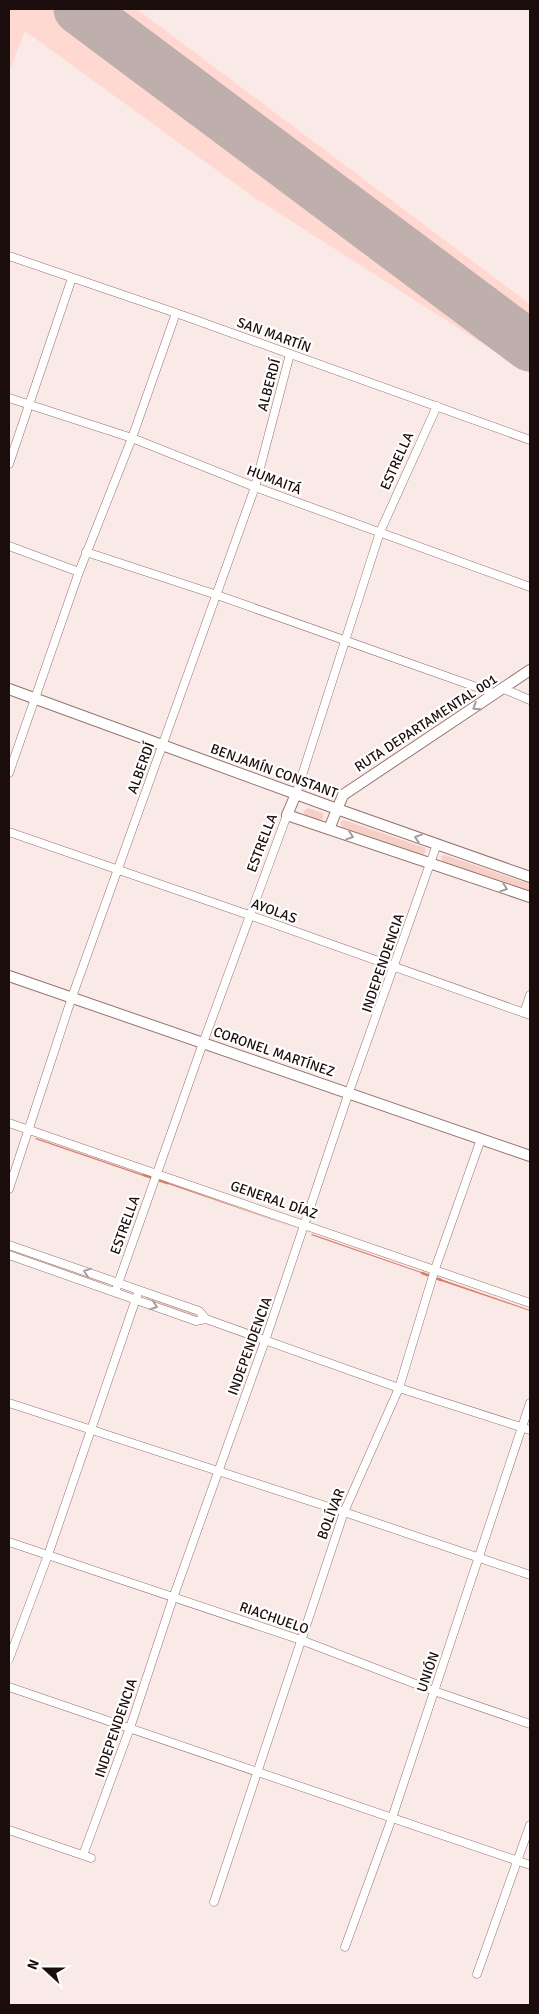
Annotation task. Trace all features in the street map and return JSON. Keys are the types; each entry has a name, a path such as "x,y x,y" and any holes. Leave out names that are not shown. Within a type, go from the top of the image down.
{"street":[{"name":"SAN MARTÍN","path":"9,256 176,313 530,440"},
{"path":"9,464 72,278"},
{"path":"9,773 86,552 132,438 176,313"},
{"name":"ALBERDÍ","path":"9,1189 72,997 255,487 290,354"},
{"name":"HUMAITÁ","path":"9,398 132,438 255,487 530,587"},
{"name":"ESTRELLA","path":"115,1292 157,1178 203,1043 296,794 380,532 437,406"},
{"path":"9,546 79,572"},
{"path":"86,552 217,595 344,640 530,700"},
{"name":"RUTA DEPARTAMENTAL 001","path":"329,829 342,795 530,670"},
{"name":"BENJAMÍN CONSTANT","path":"9,689 337,809 530,877"},
{"path":"287,815 530,897"},
{"name":"AYOLAS","path":"9,832 250,915 527,1014"},
{"name":"INDEPENDENCIA","path":"9,1830 87,1856 174,1598 304,1229 349,1092 395,968 437,844"},
{"name":"CORONEL MARTÍNEZ","path":"9,976 530,1156"},
{"path":"527,1014 530,995"},
{"name":"GENERAL DÍAZ","path":"9,1123 157,1178 433,1274 530,1303"},
{"name":"BOLÍVAR","path":"214,1902 344,1512 399,1388 433,1274 481,1139"},
{"path":"9,1244 199,1311 203,1313 206,1319"},
{"path":"9,1255 196,1321 206,1319 399,1388 530,1430"},
{"path":"9,1659 48,1555 139,1290"},
{"path":"9,1403 344,1512 530,1576"},
{"name":"UNIÓN","path":"345,1947 392,1818 530,1403"},
{"name":"RIACHUELO","path":"9,1542 301,1640 434,1691 530,1724"},
{"path":"9,1687 530,1865"},
{"path":"477,1974 530,1825"}],"shaded area":[{"path":"9,9 137,9 530,304 530,374 252,196 25,31 9,72"},
{"path":"308,808 323,813 323,819 320,820 305,815 303,811"},
{"path":"344,820 425,848 426,852 422,855 342,827 340,822"},
{"path":"445,855 530,884 530,892 442,862 441,856"},
{"path":"36,1138 147,1176 35,1139"},
{"path":"166,1182 299,1229 165,1183"},
{"path":"311,1235 424,1273 424,1274"},
{"path":"9,1248 106,1283 104,1285 9,1252"},
{"path":"438,1278 530,1310 530,1311 438,1280"},
{"path":"146,1296 197,1313 198,1315 196,1317 146,1300"}],"waterway":[{"path":"144,1175 167,1183"},
{"path":"422,1273 441,1280"}],"runway":[{"path":"79,9 530,346"}]}
